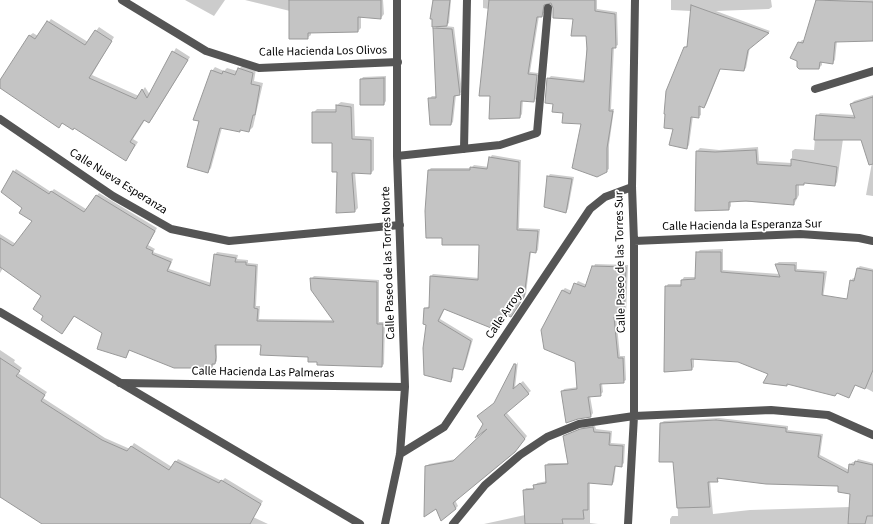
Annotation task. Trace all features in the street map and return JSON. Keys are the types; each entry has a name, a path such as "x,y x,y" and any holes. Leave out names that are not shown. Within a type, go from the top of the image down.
{"street":[{"name":"Calle Hacienda Los Olivos","path":"122,0 206,51 260,68 398,62"},
{"name":"Calle Paseo de las Torres Norte","path":"385,524 400,454 405,387 397,156 397,0"},
{"path":"464,149 466,0"},
{"name":"Calle Paseo de las Torres Sur","path":"628,524 634,416 634,241 632,187 635,0"},
{"path":"397,156 500,145 537,133 548,8"},
{"path":"815,89 873,71"},
{"name":"Calle Nueva Esperanza","path":"0,119 113,196 172,229 229,241 400,225"},
{"name":"Calle Arroyo","path":"400,454 444,427 590,209 605,197 632,187"},
{"name":"Calle Hacienda la Esperanza Sur","path":"634,241 800,234 859,238 873,242"},
{"name":"Calle Hacienda Las Palmeras","path":"0,312 360,524"},
{"name":"Calle Hacienda Las Palmeras","path":"120,383 405,387"},
{"path":"453,524 485,485 520,455 547,437 578,424 634,416 771,410 828,415 873,435"}],"building":[{"path":"289,0 381,0 381,19 358,17 358,32 308,33 308,39 289,39"},
{"path":"433,0 450,0 447,26 432,27 432,19 430,19"},
{"path":"489,0 595,0 595,11 615,14 616,48 612,48 609,111 613,111 607,148 607,172 597,177 572,168 581,124 562,123 563,113 552,112 553,104 545,103 547,78 584,82 587,49 586,36 571,36 573,19 553,18 553,8 551,3 544,5 542,17 537,17 528,74 537,75 534,102 521,101 520,118 489,119 490,96 479,96"},
{"path":"816,0 873,2 873,41 835,42 833,64 820,62 819,69 799,69 797,67 797,61 790,58 798,42 803,43"},
{"path":"691,5 769,33 748,50 744,71 720,69 704,108 699,106 699,118 691,117 687,149 669,145 673,129 664,128 664,114 666,91 684,47 687,47"},
{"path":"47,21 85,45 95,30 112,41 89,78 136,99 142,89 147,98 172,51 188,60 149,123 144,120 130,142 135,145 126,161 74,128 73,130 62,123 59,128 0,88 0,80 29,35 35,39"},
{"path":"433,28 452,29 460,95 454,96 451,125 430,125 428,98 436,98"},
{"path":"238,68 253,73 251,84 260,86 255,115 253,115 249,132 240,130 240,132 220,128 208,173 187,167 199,121 193,120 211,70 222,74 223,71 235,75"},
{"path":"384,78 384,105 360,105 360,79"},
{"path":"873,97 873,164 869,165 861,140 814,140 816,115 855,118 850,104"},
{"path":"336,105 351,107 352,139 371,140 371,174 352,173 355,212 336,213 337,172 332,172 332,143 312,143 312,112 336,112"},
{"path":"756,150 757,164 791,166 791,159 837,167 835,186 804,183 804,185 796,185 796,199 794,199 794,205 746,201 729,202 729,210 695,211 696,151 715,152"},
{"path":"489,157 519,162 517,230 538,231 536,253 530,252 524,297 511,317 504,314 496,330 444,309 438,321 471,341 463,370 453,368 451,382 424,375 423,348 426,325 423,324 424,308 429,308 430,276 478,280 479,245 442,245 442,238 426,238 425,211 428,170 470,170 470,167 487,169"},
{"path":"13,171 49,194 51,191 84,212 96,195 155,231 146,248 153,251 152,254 171,262 167,271 210,286 214,254 236,258 235,262 246,262 246,265 256,266 254,308 258,309 257,321 334,322 311,290 310,278 377,282 377,324 383,324 382,367 317,365 317,362 308,362 308,357 260,355 261,345 215,345 216,357 215,364 212,364 212,368 174,368 129,350 126,358 97,349 102,333 74,316 62,334 41,320 43,316 33,309 41,296 0,267 0,238 13,246 32,221 19,213 22,208 1,192"},
{"path":"547,176 572,179 566,213 544,207"},
{"path":"696,252 721,252 721,272 780,277 775,264 795,265 795,271 824,273 822,295 847,299 850,280 854,281 857,268 873,271 873,370 865,389 855,385 849,398 837,393 835,396 787,384 787,386 763,383 768,374 738,362 691,359 692,370 664,372 665,286 681,286 681,280 695,279"},
{"path":"592,266 626,267 624,317 614,317 618,358 623,358 624,383 600,384 601,396 588,397 591,417 566,423 561,391 577,389 575,362 544,349 541,330 562,290 570,294 574,283 585,287"},
{"path":"0,358 20,371 16,376 45,395 41,401 102,440 127,451 131,446 169,470 175,461 219,483 221,480 261,504 250,524 42,524 0,497"},
{"path":"514,364 516,364 513,389 520,383 529,394 504,415 525,439 515,452 453,503 456,509 441,521 436,509 424,517 425,466 453,461 487,429 475,438 483,424 477,416 494,403"},
{"path":"716,420 786,428 786,432 821,436 818,457 848,473 849,464 854,465 855,461 873,465 873,516 867,516 865,524 848,524 850,494 838,492 838,486 766,484 717,478 718,482 708,482 710,507 677,508 673,462 659,462 660,423"},
{"path":"593,427 594,432 610,433 609,445 623,446 622,467 615,466 612,485 588,483 588,510 583,510 584,519 562,519 563,524 525,524 523,490 534,489 533,485 546,483 545,465 568,464 563,436 580,429"}]}
